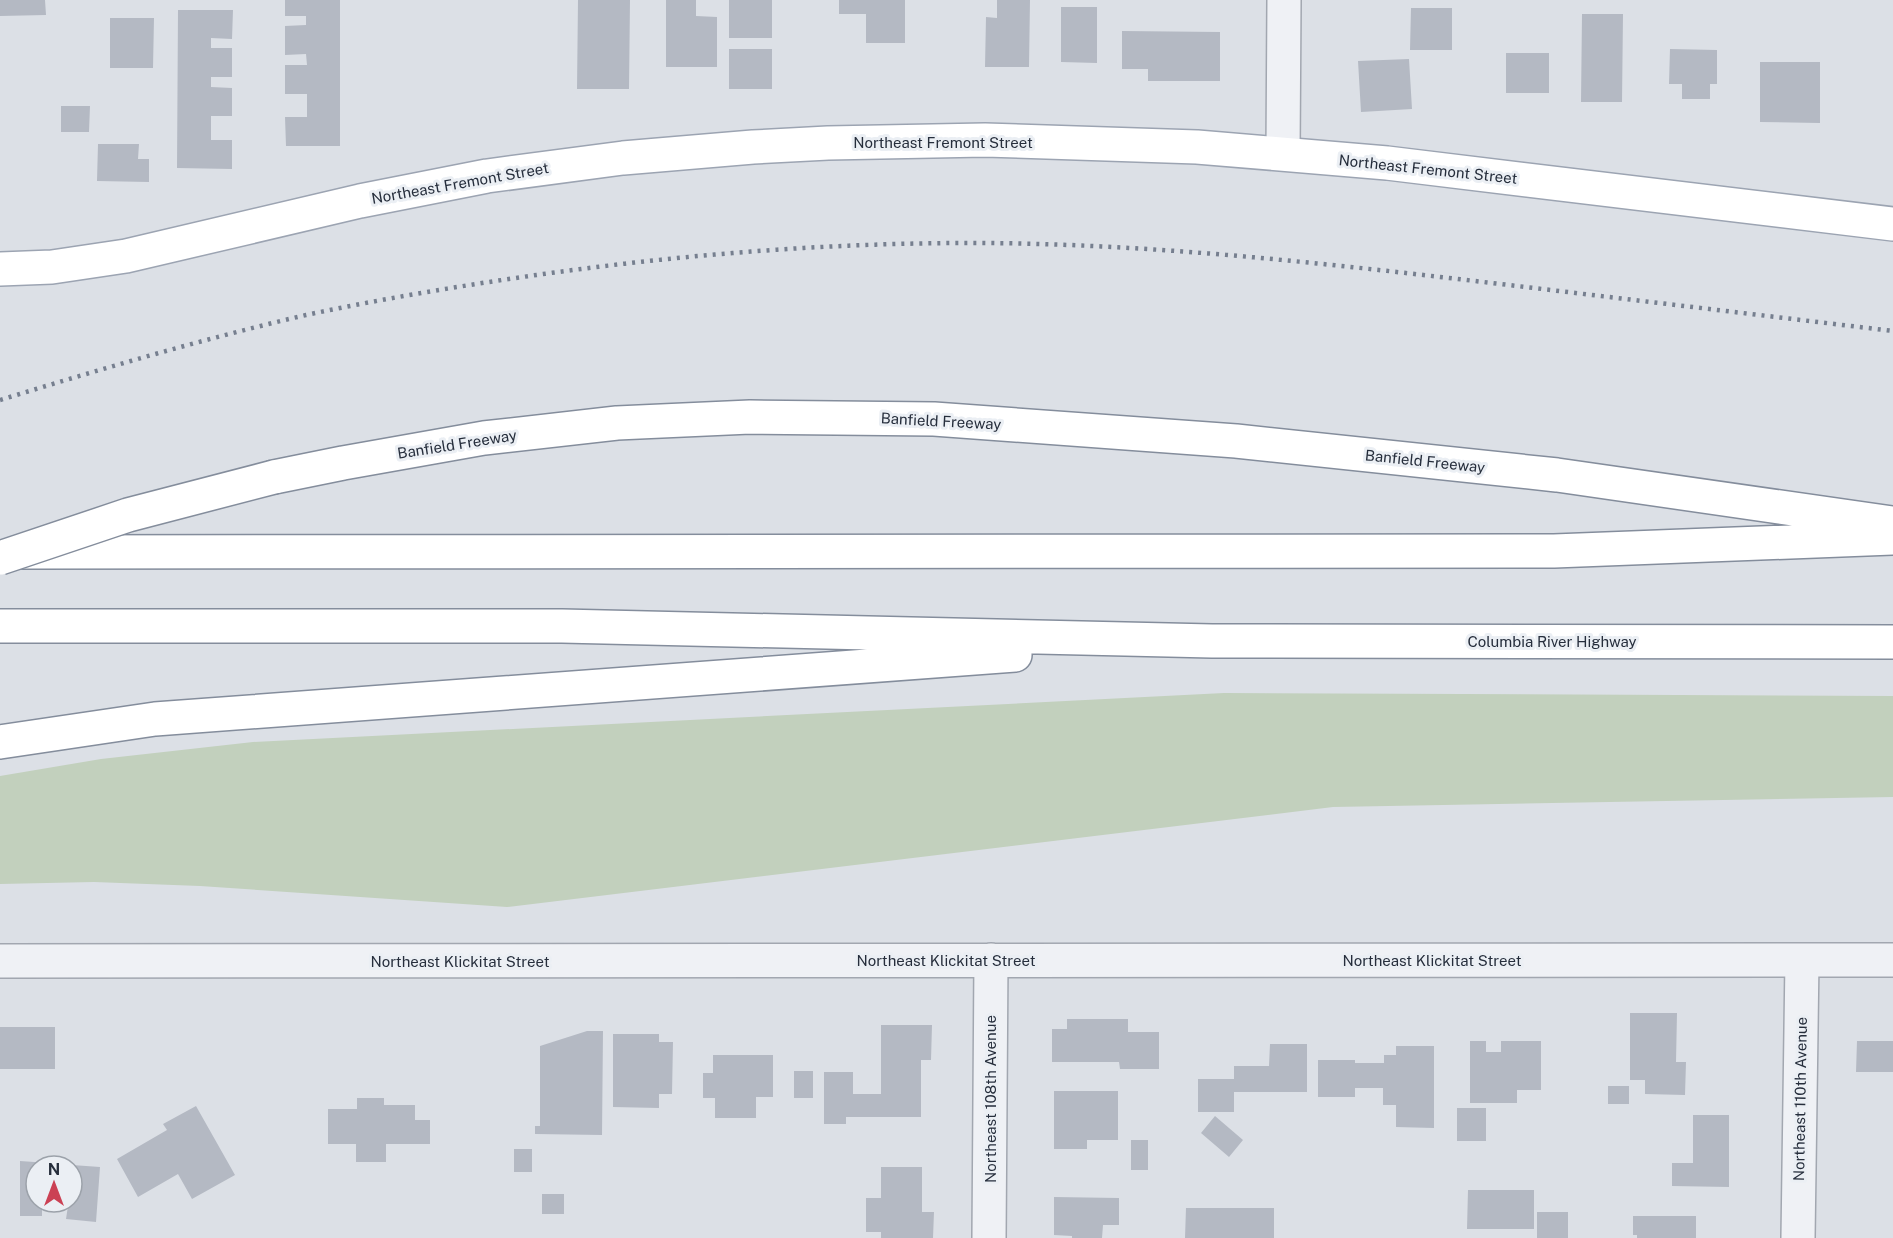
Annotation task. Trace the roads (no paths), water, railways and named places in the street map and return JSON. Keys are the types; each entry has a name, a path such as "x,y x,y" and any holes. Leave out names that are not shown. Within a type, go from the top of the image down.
{"main road":[{"name":"Northeast Fremont Street","path":"0,269 52,267 126,256 360,201 487,176 685,152 828,143 985,140 1197,147 1282,153 1387,163 1893,224"},
{"name":"Banfield Freeway","path":"0,558 128,515 274,477 343,463 484,438 618,423 750,417 933,419 1236,441 1557,475 1893,523"},
{"path":"0,552 1554,551 1893,538"},
{"path":"0,626 562,626 1212,641"},
{"path":"0,742 154,719 1212,641"},
{"name":"Columbia River Highway","path":"1212,641 1893,642"}],"street":[{"path":"1282,153 1284,0"},
{"name":"Northeast 108th Avenue","path":"989,1238 991,960"},
{"name":"Northeast 110th Avenue","path":"1798,1238 1802,960"},
{"name":"Northeast Klickitat Street","path":"0,961 1893,960"}],"railway":[{"path":"0,400 229,334 348,306 595,267 835,246 1022,244 1224,255 1425,275 1893,331"}]}
